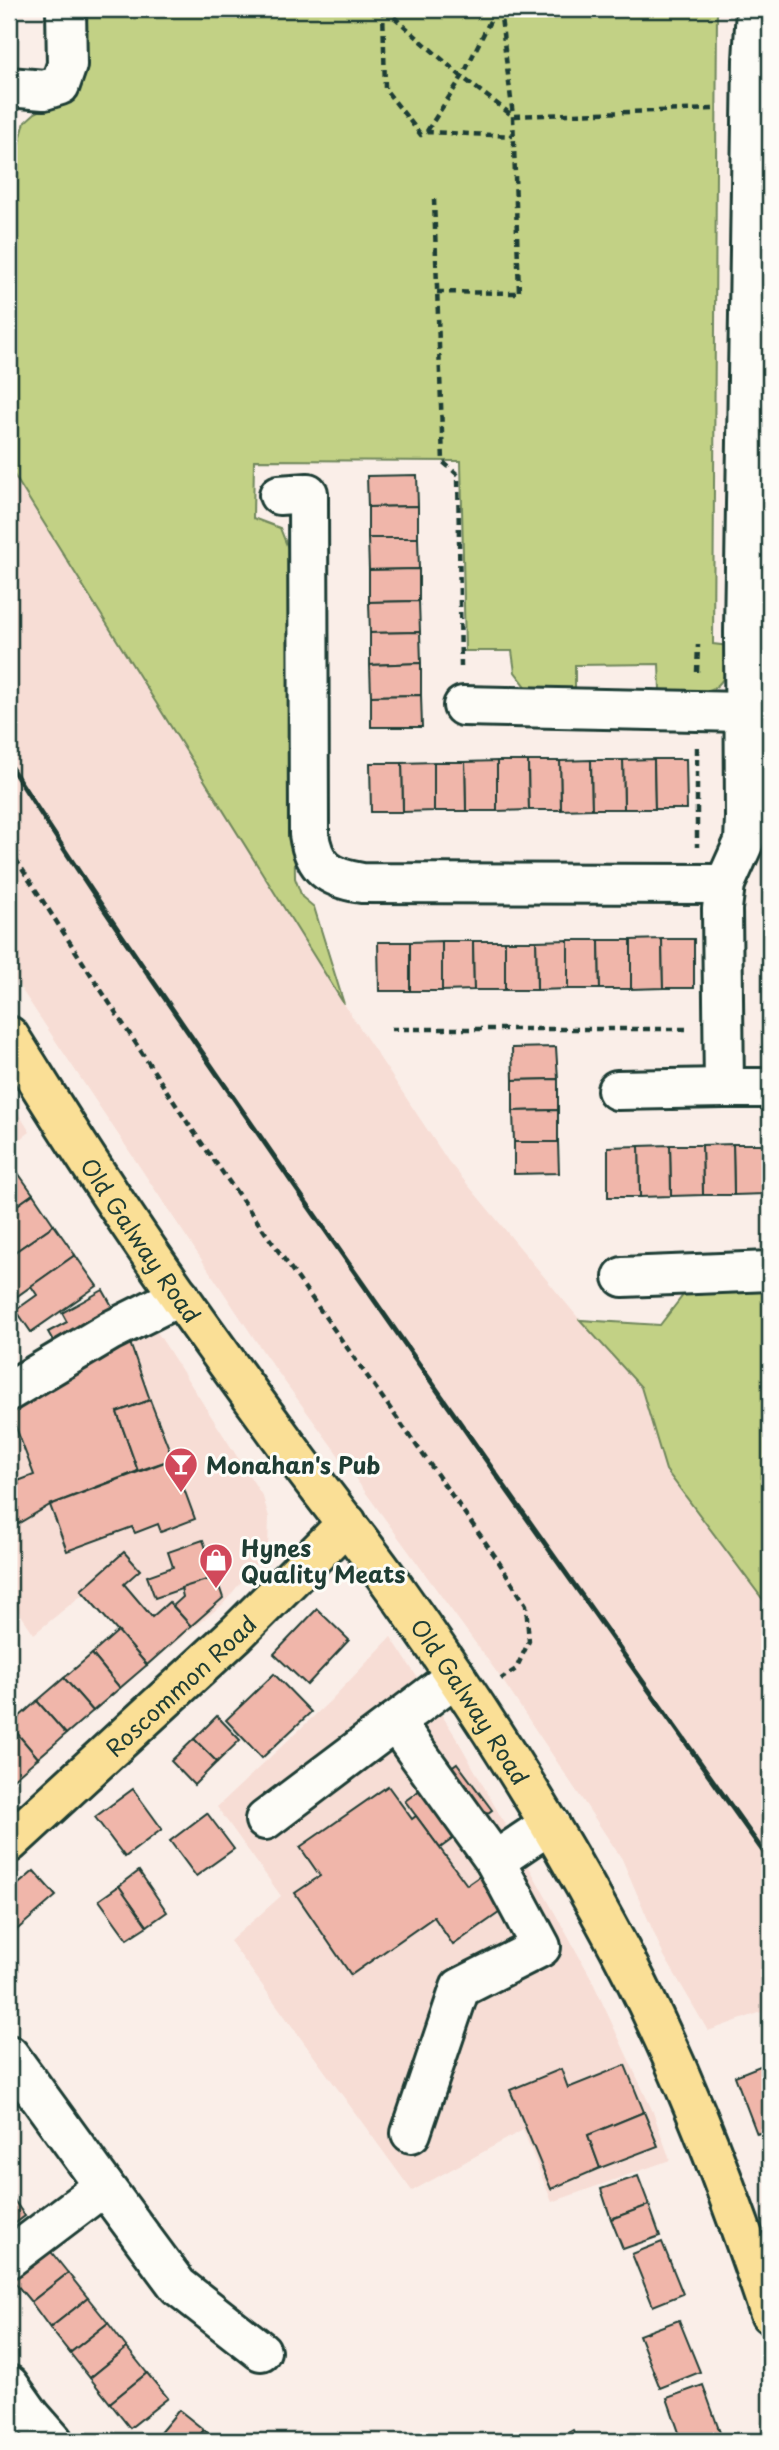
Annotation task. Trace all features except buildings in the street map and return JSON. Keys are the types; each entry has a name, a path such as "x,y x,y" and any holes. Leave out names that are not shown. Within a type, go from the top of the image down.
{"main road":[{"name":"Old Galway Road","path":"9,1036 103,1185 286,1444 347,1523 456,1676 550,1824 610,1930 670,2052 699,2119 770,2314"},
{"name":"Roscommon Road","path":"9,1843 237,1633 347,1523"}],"street":[{"path":"9,87 44,90 60,85 67,65 66,9"},
{"path":"724,1088 722,935 725,884 744,842 743,712 762,60 756,9"},
{"path":"279,495 308,493 309,834 316,861 326,871 346,881 362,883 725,884"},
{"path":"463,706 743,712"},
{"path":"617,1090 770,1088"},
{"path":"623,1277 770,1271"},
{"path":"9,1391 110,1331 180,1296"},
{"path":"265,1819 456,1676"},
{"path":"395,1722 495,1861 541,1947 460,1989 411,2133"},
{"path":"495,1861 550,1824"},
{"path":"9,2055 178,2286 261,2351"},
{"path":"9,2258 104,2186"},
{"path":"9,2385 31,2431"}],"path":[{"path":"384,9 513,116 726,109"},
{"path":"384,9 385,89 421,135 427,132 513,136"},
{"path":"427,132 463,77 498,9"},
{"path":"437,292 519,293 513,116 498,9"},
{"path":"434,199 443,462 458,475 463,706"},
{"path":"9,849 191,1128 495,1556 526,1605 529,1641 516,1669 501,1678"}],"shaded area":[{"path":"9,467 344,1004 448,1161 580,1320 641,1387 666,1470 770,1609 770,2009 708,2031 663,1954 622,1859 501,1678 266,1356 9,971"},
{"path":"9,1099 30,1132 9,1148"},
{"path":"143,1310 263,1497 269,1517 268,1549 223,1604 147,1665 83,1594 34,1634 9,1597 9,1367 18,1377"},
{"path":"391,1637 456,1737 589,1974 653,2112 670,2160 552,2202 523,2130 412,2191 230,1941 281,1896 217,1807 330,1701"}],"green space":[{"path":"77,9 717,9 713,644 729,646 728,664 719,685 701,691 660,690 659,664 575,665 575,695 528,689 515,672 512,651 465,651 461,461 254,460 253,518 280,528 291,556 295,878 302,897 314,907 344,1004 9,467 9,178 25,122 47,107"},
{"path":"770,1281 770,1609 666,1470 641,1387 580,1320 660,1325 691,1285"}],"railway":[{"path":"9,764 113,922 291,1181 770,1861"}],"place":[{"name":"Monahan's Pub","path":"181,1494"},
{"name":"Hynes Quality Meats","path":"216,1590"}]}
